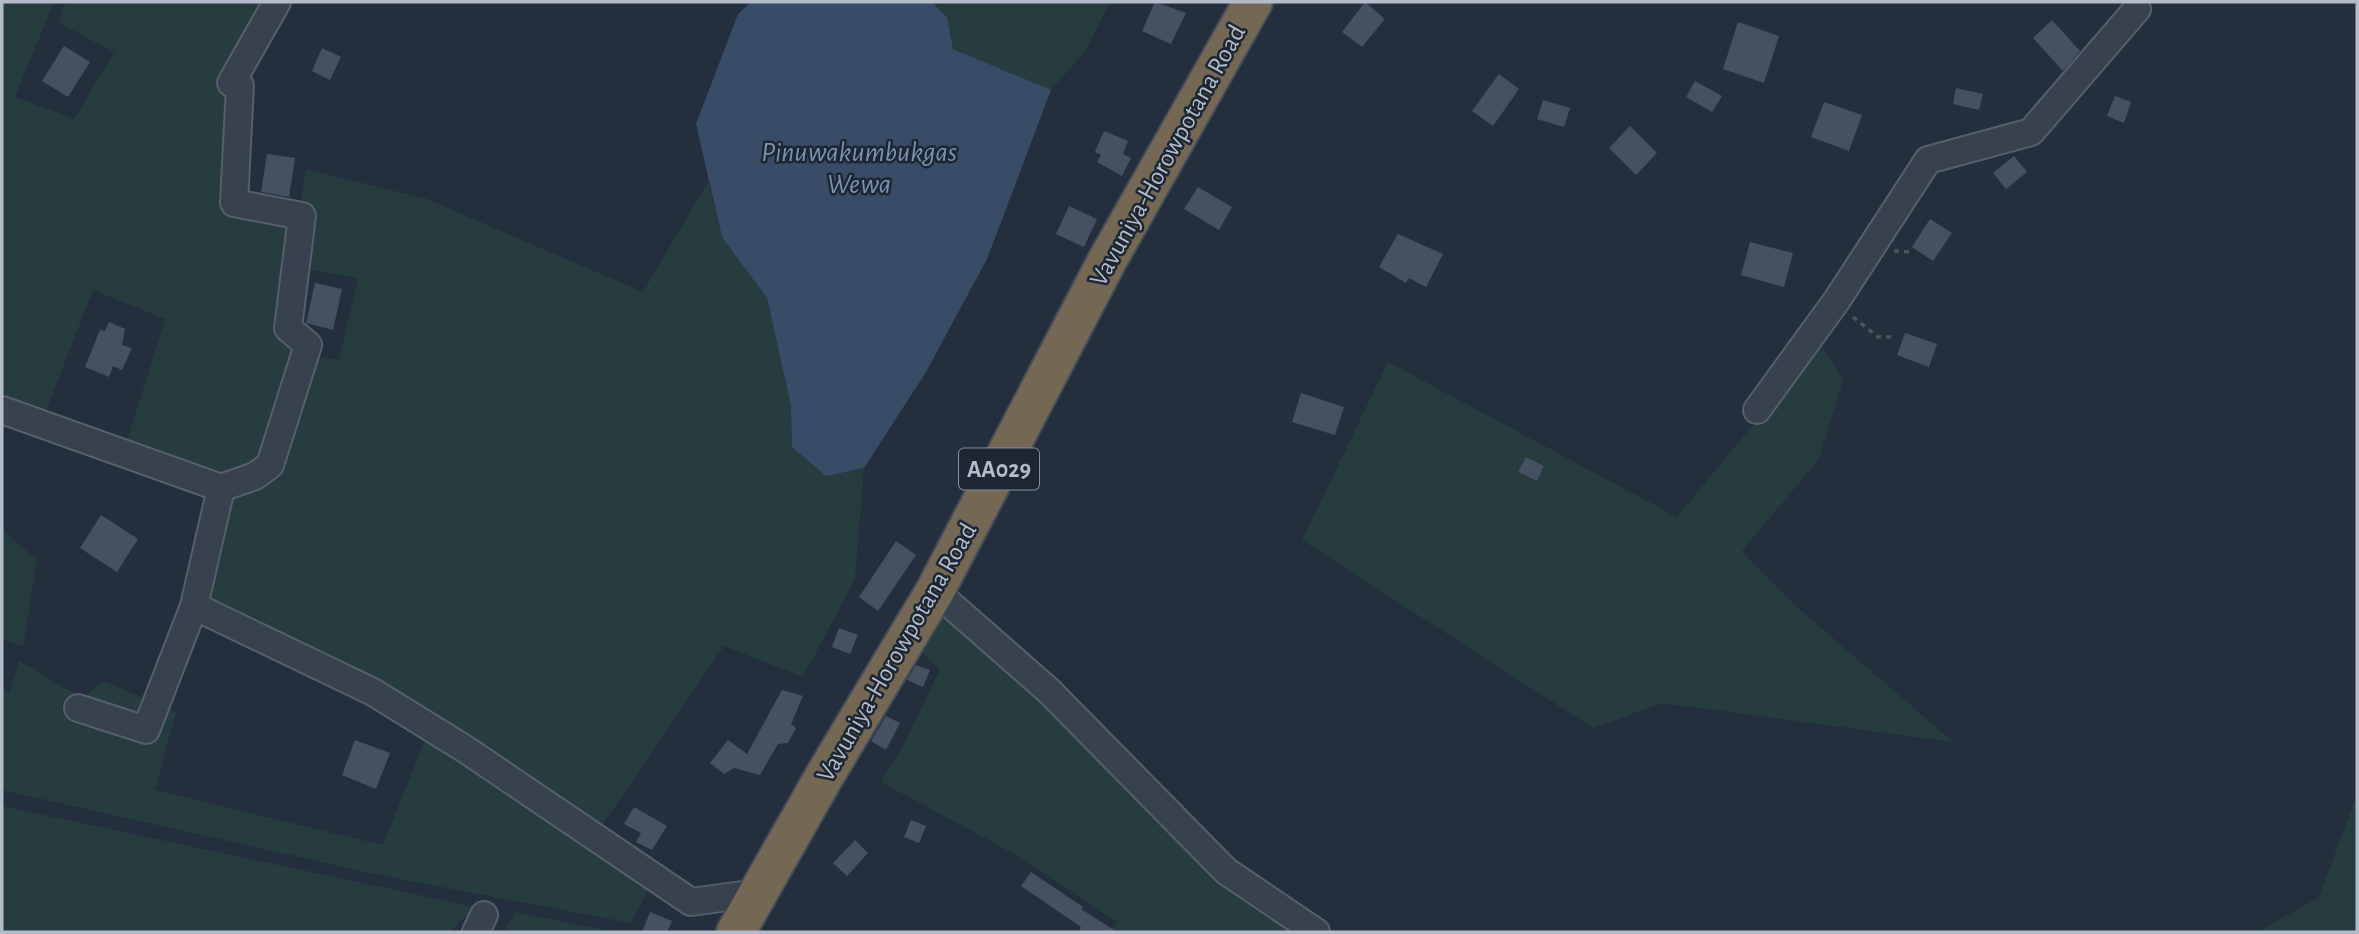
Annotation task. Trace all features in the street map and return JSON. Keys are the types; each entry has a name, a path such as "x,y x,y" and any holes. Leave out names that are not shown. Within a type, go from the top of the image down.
{"highway":[{"name":"Vavuniya-Horowpotana Road","path":"736,932 935,591 1108,259 1253,2"}],"street":[{"path":"2,410 221,488 254,476 270,465 308,345 288,328 302,216 234,203 240,85 231,83 277,2"},
{"path":"1757,410 1837,300 1928,160 2031,132 2135,4"},
{"path":"78,708 146,730 194,606 221,488"},
{"path":"935,591 1049,691 1226,871 1316,932"},
{"path":"194,606 373,692 465,749 691,902 757,893"}],"path":[{"path":"1837,300 1878,337 1896,338"}],"green space":[{"path":"2,2 54,2 15,97 74,119 114,52 59,23 65,2 266,2 218,89 234,93 223,211 295,224 277,329 293,353 339,360 358,278 309,270 308,211 300,208 306,169 427,199 643,292 708,182 722,237 767,298 791,406 792,447 826,475 864,468 855,579 803,677 724,646 599,830 649,889 631,923 379,875 2,790 2,690 10,692 19,661 82,698 104,681 176,712 155,790 383,845 426,737 362,698 206,620 234,486 127,441 165,319 93,290 44,416 2,400"},
{"path":"932,2 1110,2 1086,50 1051,90 953,49 947,17"},
{"path":"1820,343 1843,380 1819,459 1742,551 1796,606 1953,742 1662,703 1593,728 1302,540 1388,362 1677,517"},
{"path":"2,530 37,560 23,647 2,639"},
{"path":"938,600 1040,698 1128,793 1221,879 1301,932 1109,932 1117,922 1020,857 881,782 904,744 940,669 910,642"},
{"path":"2357,794 2357,932 2257,932 2319,897"},
{"path":"2,806 475,907 450,932 2,932"},
{"path":"515,912 615,932 504,932"}],"water":[{"name":"Pinuwakumbukgas Wewa","path":"751,2 932,2 947,17 953,49 1051,90 987,259 926,372 864,468 826,476 792,447 791,406 767,298 722,237 696,124 738,14"}],"building":[{"path":"1155,2 1186,13 1171,44 1142,31"},
{"path":"1365,2 1385,19 1362,47 1342,32"},
{"path":"2052,20 2080,51 2063,71 2033,38"},
{"path":"1738,22 1779,36 1764,83 1723,69"},
{"path":"64,46 90,62 68,97 42,81"},
{"path":"322,48 341,57 330,80 312,71"},
{"path":"1499,74 1519,89 1493,126 1472,111"},
{"path":"1695,81 1722,96 1712,112 1686,97"},
{"path":"1956,88 1983,94 1979,110 1953,104"},
{"path":"2115,96 2131,102 2124,123 2107,116"},
{"path":"1543,100 1570,108 1564,127 1537,119"},
{"path":"1824,102 1862,115 1849,151 1811,137"},
{"path":"1630,126 1657,153 1636,175 1609,148"},
{"path":"1104,131 1128,141 1123,154 1131,158 1122,176 1097,162 1101,155 1095,152"},
{"path":"267,154 295,158 289,197 261,192"},
{"path":"2014,156 2027,172 2006,189 1993,173"},
{"path":"1198,187 1232,207 1219,230 1184,209"},
{"path":"1069,206 1097,219 1084,247 1056,234"},
{"path":"1930,219 1952,233 1933,261 1912,247"},
{"path":"1398,234 1443,254 1426,287 1409,278 1406,283 1379,267"},
{"path":"1750,242 1793,253 1784,287 1741,275"},
{"path":"315,283 342,289 333,330 306,323"},
{"path":"109,322 125,329 122,345 132,348 122,370 113,366 109,377 85,367 100,330 105,331"},
{"path":"1905,333 1937,344 1929,367 1897,355"},
{"path":"1301,393 1344,407 1335,435 1292,422"},
{"path":"1526,457 1544,466 1537,481 1518,472"},
{"path":"101,515 138,539 117,572 80,548"},
{"path":"896,541 916,555 878,611 859,597"},
{"path":"839,628 858,635 850,654 832,647"},
{"path":"916,665 930,670 923,687 907,680"},
{"path":"782,690 803,696 791,724 796,728 788,743 778,744 760,775 734,768 724,774 710,763 728,740 747,754"},
{"path":"886,716 900,723 886,750 871,741"},
{"path":"355,740 390,753 376,789 342,775"},
{"path":"634,807 667,826 652,850 636,842 641,833 624,824"},
{"path":"911,820 926,826 919,843 904,837"},
{"path":"855,840 868,853 847,876 833,863"},
{"path":"1031,872 1117,932 1078,932 1081,927 1021,886"},
{"path":"650,912 672,921 667,932 642,932"}]}
